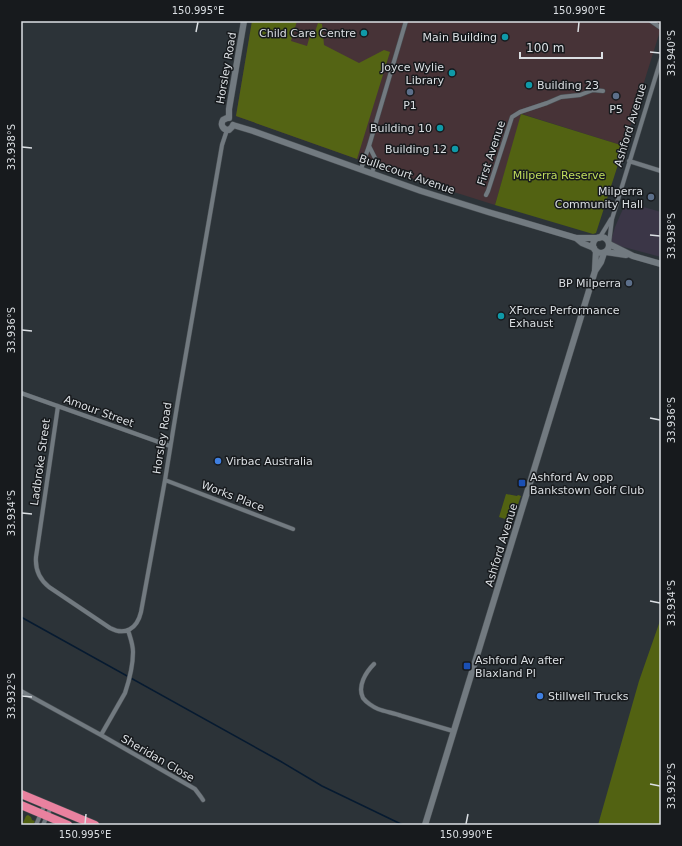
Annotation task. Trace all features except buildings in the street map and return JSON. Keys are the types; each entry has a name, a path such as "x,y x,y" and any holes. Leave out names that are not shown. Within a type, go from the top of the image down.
{"highway":[{"path":"21,794 94,825"},
{"path":"21,805 63,824"}],"main road":[{"name":"Horsley Road","path":"229,118 229,109 244,21"},
{"path":"229,118 233,125 231,129 227,130 222,127 222,123 224,119 229,118"},
{"name":"Bullecourt Avenue","path":"233,125 428,193 576,238 600,238"},
{"name":"Bullecourt Avenue","path":"576,238 582,243 595,249"},
{"path":"634,256 609,243 606,239 596,239 594,243 595,249 600,253 605,252 634,256 661,264"},
{"path":"605,252 609,248 609,243"},
{"name":"Ashford Avenue","path":"595,249 595,271"},
{"name":"Ashford Avenue","path":"425,823 595,271 605,252"}],"street":[{"path":"360,169 369,146 406,21"},
{"path":"651,21 661,28"},
{"name":"Ashford Avenue","path":"609,243 612,219 661,59"},
{"name":"First Avenue","path":"486,195 511,120 516,114 564,96 580,95 593,90 603,91"},
{"name":"Horsley Road","path":"128,630 136,625 140,616 165,480 221,152 227,130"},
{"path":"369,146 376,160 372,173"},
{"path":"630,161 661,171"},
{"name":"Ashford Avenue","path":"600,238 612,219"},
{"name":"Amour Street","path":"21,393 170,446"},
{"name":"Ladbroke Street","path":"58,406 37,551 36,568 44,584 55,592 110,628 118,631 128,630"},
{"name":"Works Place","path":"165,480 293,529"},
{"path":"101,735 127,687 133,652 128,630"},
{"path":"374,664 366,673 362,684 363,698 379,709 453,731"},
{"name":"Sheridan Close","path":"21,691 195,789 203,800"},
{"path":"43,825 44,815 48,805"},
{"path":"36,825 44,815 48,805"}],"shaded area":[{"path":"252,21 661,21 661,28 624,146 522,114 495,205 419,181 236,116"},
{"path":"626,202 661,212 661,257 616,245 612,242 615,227"}],"green space":[{"path":"252,21 297,21 291,41 307,46 311,32 315,32 318,23 322,24 324,45 359,63 384,50 390,52 357,159 236,116"},
{"name":"Milperra Reserve","path":"521,114 624,146 596,233 593,234 495,205"},
{"path":"506,494 521,496 512,521 499,517"},
{"path":"661,618 661,825 598,825 639,681"},
{"path":"28,815 35,821 33,825 22,825 26,816"}],"waterway":[{"path":"21,617 280,761 322,786 403,825"}],"place":[{"name":"Child Care Centre","path":"364,33"},
{"name":"Main Building","path":"505,37"},
{"name":"Joyce Wylie Library","path":"452,73"},
{"name":"Building 23","path":"529,85"},
{"name":"P1","path":"410,92"},
{"name":"P5","path":"616,96"},
{"name":"Building 10","path":"440,128"},
{"name":"Building 12","path":"455,149"},
{"name":"Milperra Community Hall","path":"651,197"},
{"name":"BP Milperra","path":"629,283"},
{"name":"XForce Performance Exhaust","path":"501,316"},
{"name":"Virbac Australia","path":"218,461"},
{"name":"Ashford Av opp Bankstown Golf Club","path":"522,483"},
{"name":"Ashford Av after Blaxland Pl","path":"467,666"},
{"name":"Stillwell Trucks","path":"540,696"}]}
